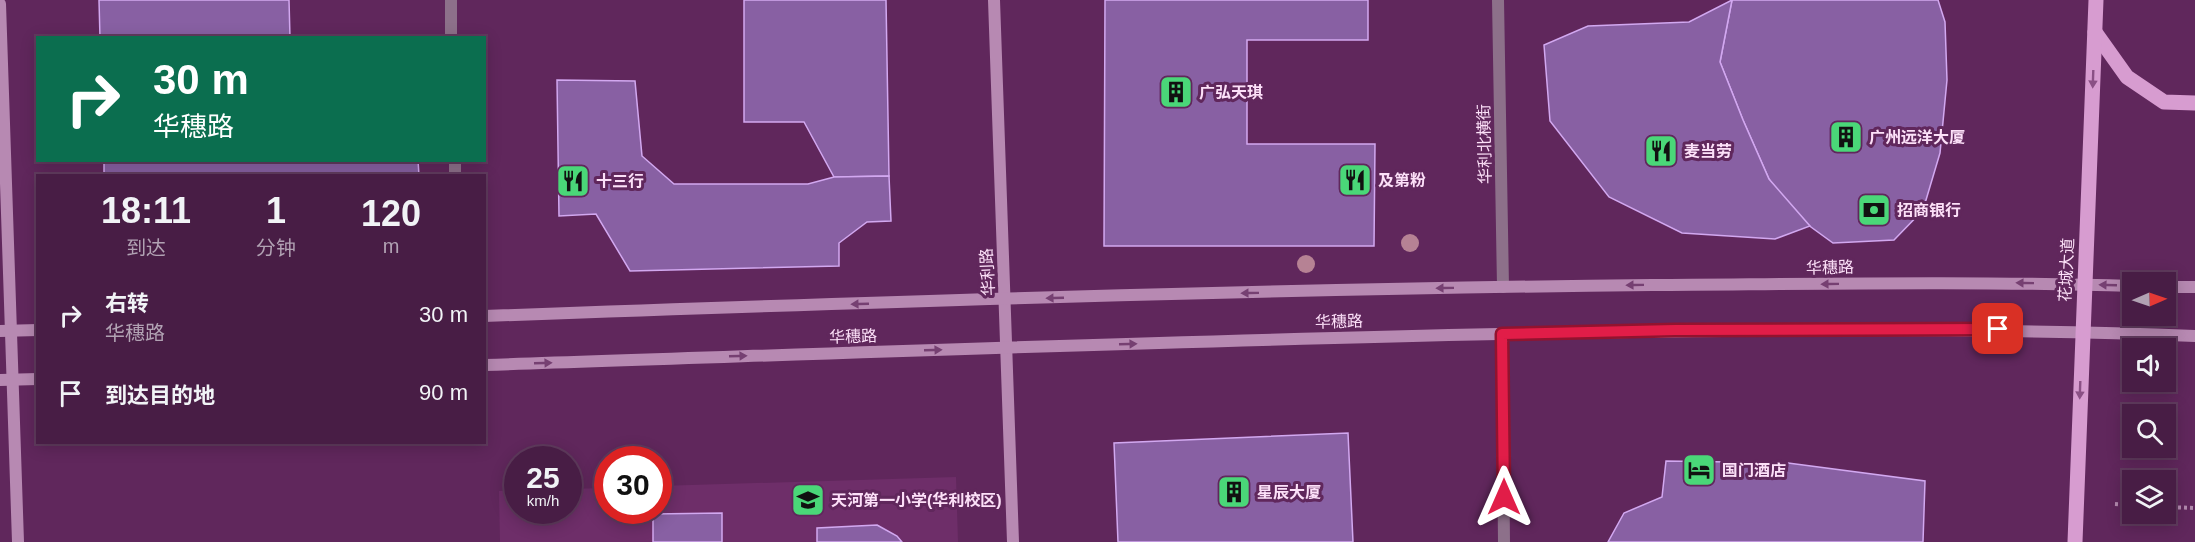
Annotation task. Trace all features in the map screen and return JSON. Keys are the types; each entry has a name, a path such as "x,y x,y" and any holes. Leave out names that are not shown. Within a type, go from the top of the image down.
{"main road":[{"name":"花城大道","path":"2075,542 2096,0"},
{"path":"2095,32 2127,77 2164,102 2195,103"}],"street":[{"path":"451,0 452,36"},
{"name":"华利路","path":"994,0 1013,542"},
{"name":"华利北横街","path":"1498,0 1503,287"},
{"path":"0,4 6,380 18,542"},
{"name":"华穗路","path":"486,316 1005,299 1503,287 1999,282 2122,286"},
{"path":"2176,286 2195,287"},
{"name":"华穗路","path":"486,365 1007,347 1675,330 1998,329 2195,336"},
{"path":"6,331 36,330"},
{"path":"1502,334 1504,542"},
{"path":"6,380 36,379"}],"path":[{"path":"2115,504 2122,504"},
{"path":"2176,507 2195,508"}],"shaded area":[{"name":"天河第一小学(华利校区)","path":"956,477 958,542 500,542 499,491 504,491 504,524 582,524 582,489 594,488 594,524 672,524 672,486"}],"building":[{"path":"99,0 289,0 290,36 100,36"},
{"path":"744,0 886,0 889,176 834,177 804,122 744,122"},
{"name":"广弘天琪","path":"1105,0 1368,0 1368,40 1247,40 1247,144 1375,144 1374,246 1104,246"},
{"name":"广州远洋大厦","path":"1732,0 1938,0 1945,22 1947,80 1940,153 1923,210 1894,240 1833,243 1789,211 1769,179 1720,62"},
{"path":"1732,0 1720,62 1769,179 1810,226 1775,239 1682,233 1609,197 1550,121 1544,45 1588,26 1689,22"},
{"path":"557,80 635,81 642,156 674,184 808,184 834,177 889,176 891,221 867,222 839,243 839,266 630,271 596,214 559,216"},
{"path":"104,162 418,162 419,174 104,174"},
{"name":"星辰大厦","path":"1348,433 1353,542 1118,542 1114,443"},
{"path":"1666,461 1788,463 1925,481 1923,542 1608,542 1624,513 1662,497"},
{"path":"722,513 722,542 653,542 653,524 672,524 672,514"},
{"path":"877,525 897,536 902,542 817,542 817,528"}],"place":[{"name":"广弘天琪","path":"1176,92"},
{"name":"广州远洋大厦","path":"1846,137"},
{"name":"麦当劳","path":"1661,151"},
{"name":"及第粉","path":"1355,180"},
{"name":"十三行","path":"573,181"},
{"name":"招商银行","path":"1874,210"},
{"name":"国门酒店","path":"1699,470"},
{"name":"星辰大厦","path":"1234,492"},
{"name":"天河第一小学(华利校区)","path":"808,500"}],"route":[{"path":"1504,497 1502,334 1675,330 1998,329"}]}
